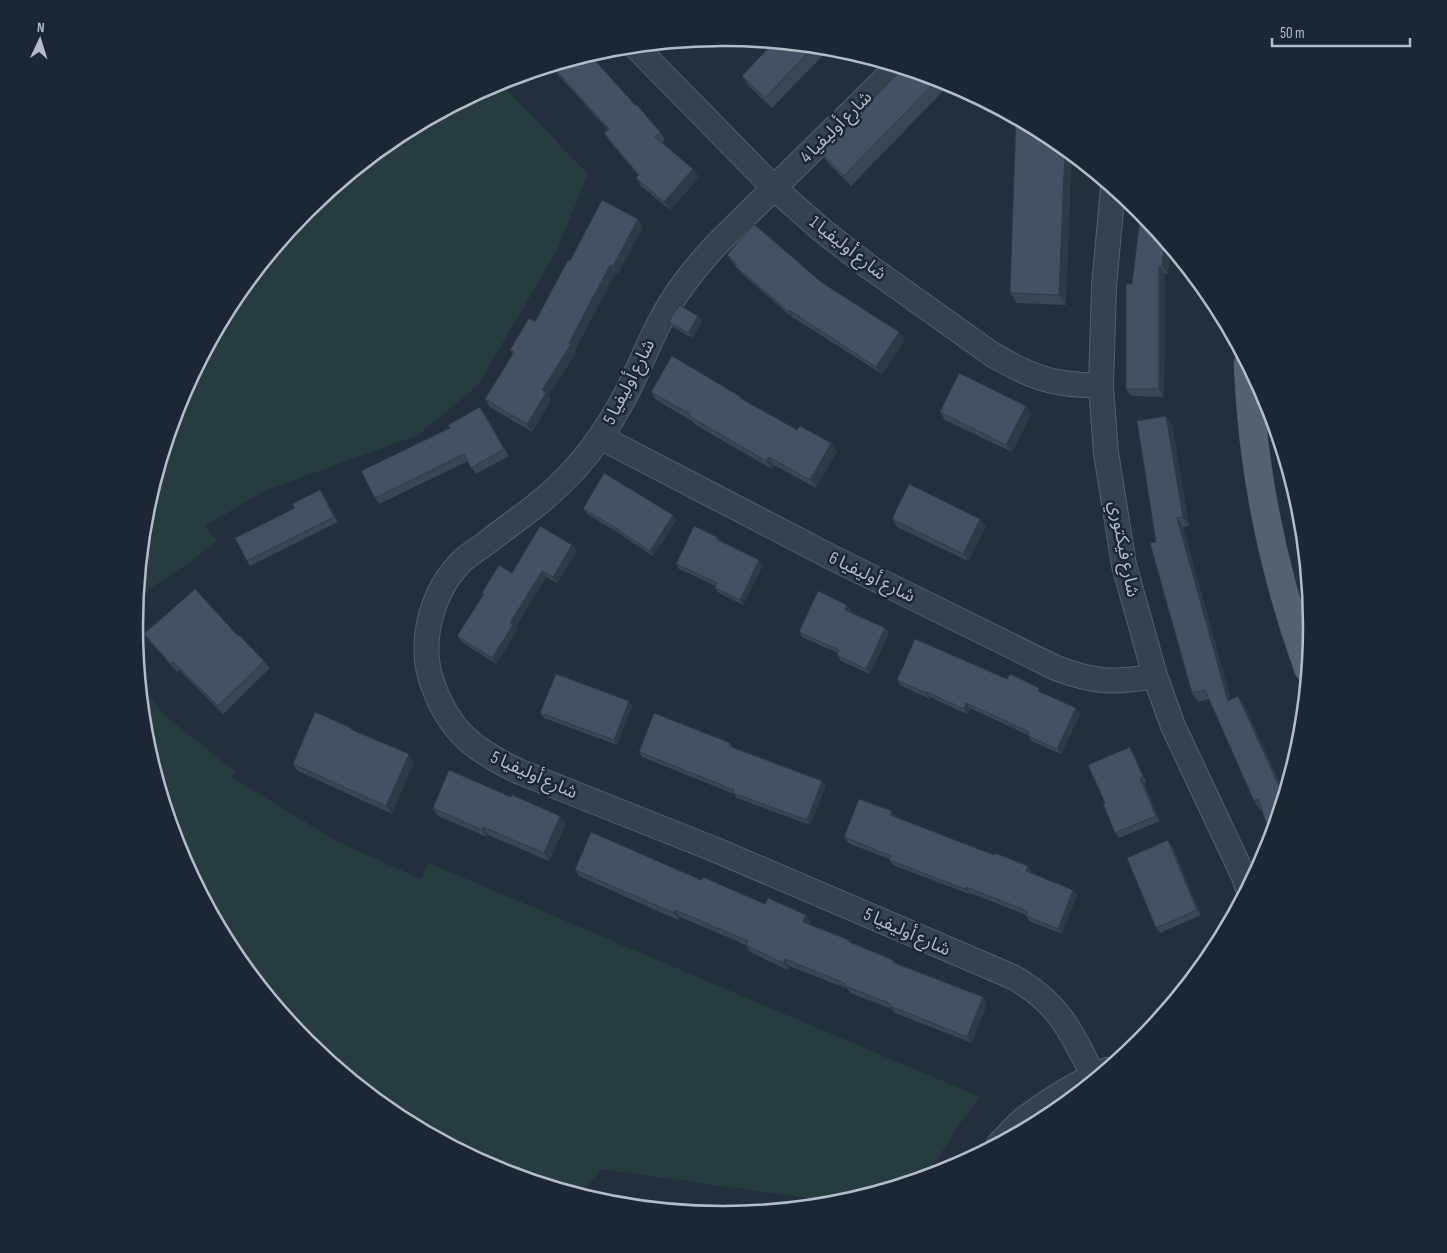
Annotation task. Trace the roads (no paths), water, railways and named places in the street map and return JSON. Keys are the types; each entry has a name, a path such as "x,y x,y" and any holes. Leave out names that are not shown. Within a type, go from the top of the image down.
{"main road":[{"path":"1249,380 1261,491 1275,558 1295,632 1303,655"}],"street":[{"name":"شارع أوليفيا 1","path":"641,52 774,188 823,231 868,266 992,355 1040,378 1058,382 1101,386"},
{"name":"شارع أوليفيا 4","path":"774,188 892,72"},
{"name":"شارع أوليفيا 5","path":"774,188 717,244 681,285 651,338 637,372 620,405 582,461 562,483 540,502 464,559 447,579 435,602 428,627 427,653 430,678 439,702 450,721 464,738 481,752 520,772 716,850 1004,974 1027,986 1053,1007 1099,1069"},
{"name":"شارع فيكتوري","path":"1112,196 1104,286 1101,386 1106,453 1124,565 1155,676 1173,726 1245,881"},
{"name":"شارع أوليفيا 6","path":"600,437 837,560 1056,668 1073,675 1108,681 1126,681 1155,676"},
{"path":"1013,1130 1022,1120 1048,1101 1084,1081"}]}
